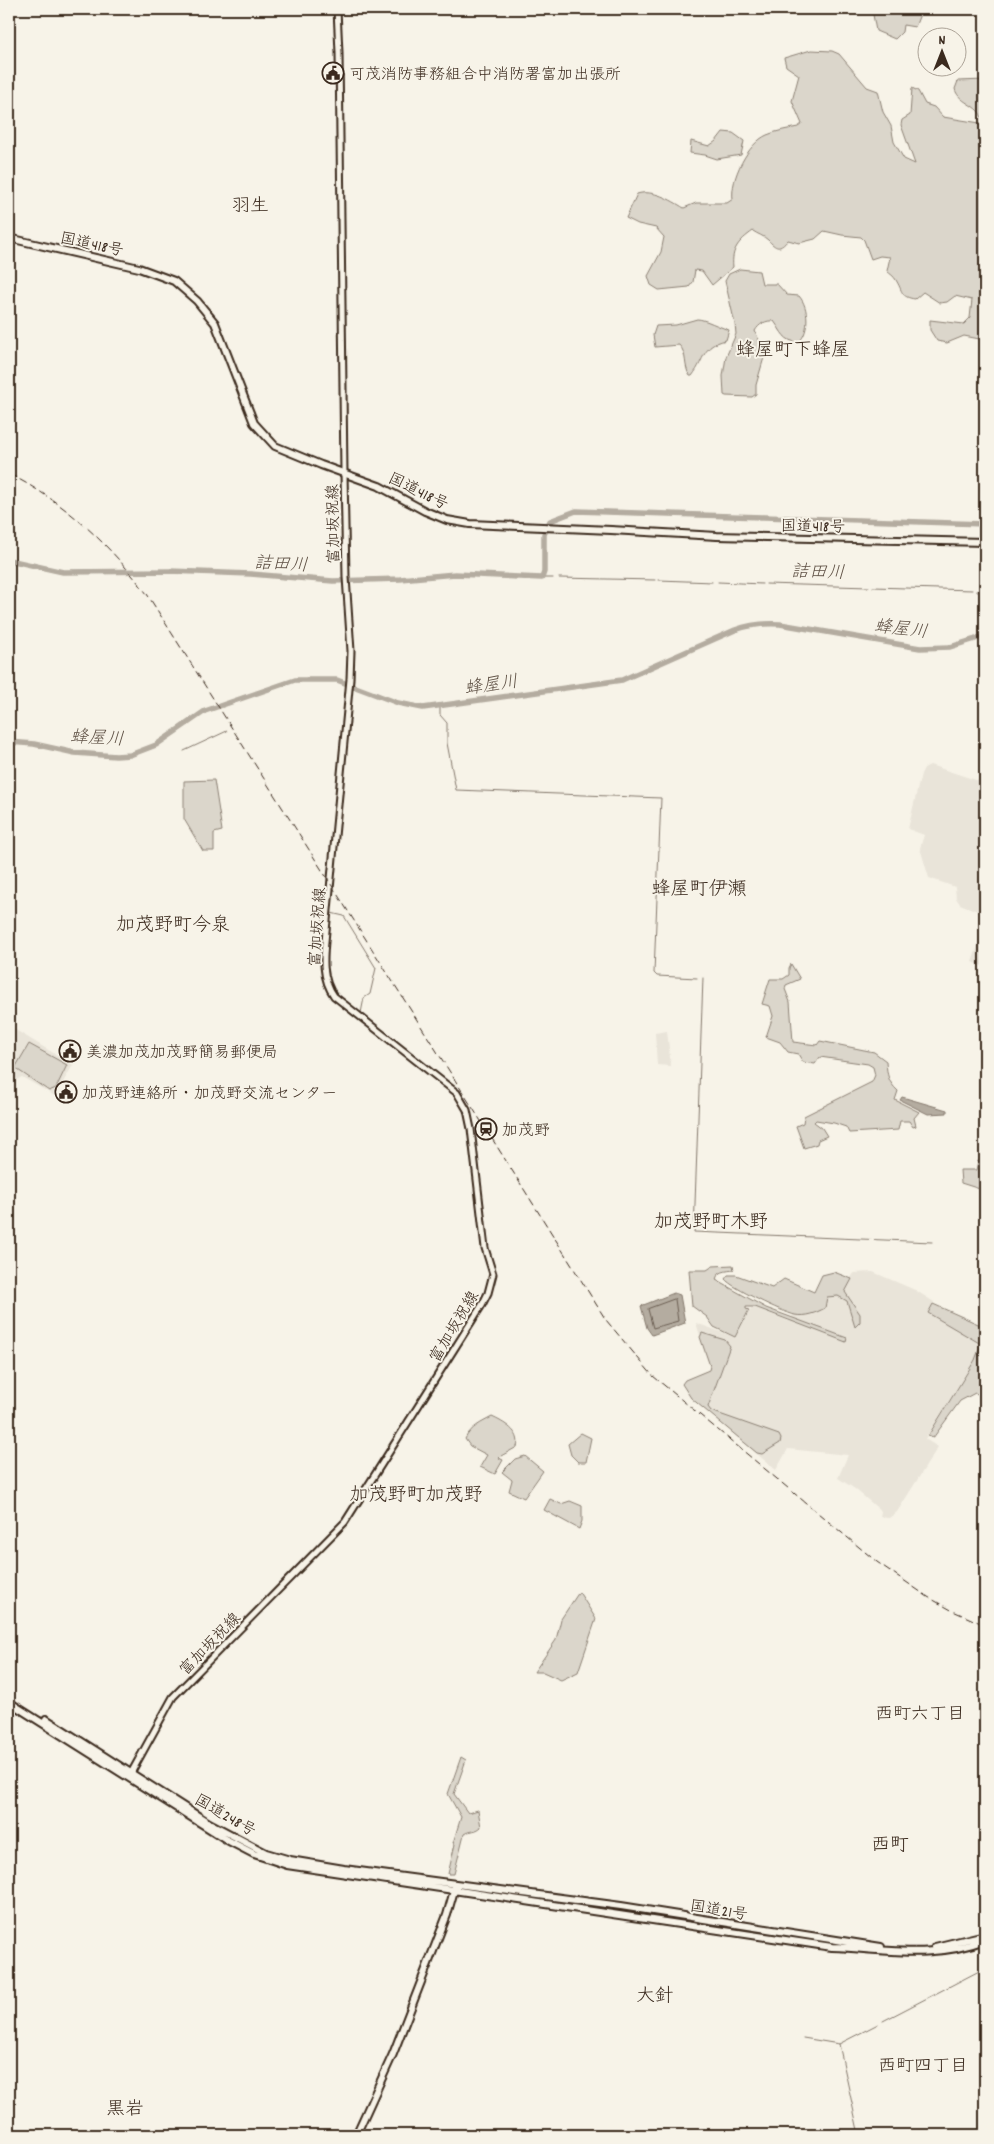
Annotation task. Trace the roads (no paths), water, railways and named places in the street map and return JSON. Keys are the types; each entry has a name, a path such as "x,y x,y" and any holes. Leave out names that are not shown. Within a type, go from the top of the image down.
{"highway":[{"name":"国道418号","path":"9,238 139,268 174,281 197,300 214,323 254,422 261,432 276,446 379,486 425,511 451,521 470,524 766,538 985,542"},
{"name":"国道248号","path":"9,1697 229,1841 269,1859 310,1870 454,1891"},
{"name":"国道248号","path":"9,1702 209,1823 266,1852 318,1866 456,1884"},
{"path":"356,2135 393,2054 447,1915 456,1884"},
{"name":"国道21号","path":"456,1884 621,1906 878,1947 922,1948 948,1945 985,1936"},
{"name":"国道21号","path":"454,1891 832,1947 922,1952 951,1949 985,1940"}],"main road":[{"name":"富加坂祝線","path":"130,1775 173,1698 345,1522 482,1305 493,1274 485,1248 471,1128 463,1101 443,1080 340,1001 330,989 324,972 351,651 346,577 337,9"}],"water":[{"path":"902,1097 947,1110 947,1113 928,1114 900,1100"},
{"path":"674,1293 680,1295 685,1323 652,1335 647,1328 641,1306"}],"waterway":[{"path":"549,523 576,511 985,524"},
{"name":"詰田川","path":"9,560 63,572 169,571 251,574 333,581 400,579 455,574 542,578 544,572 544,534 547,529"},
{"name":"詰田川","path":"542,578 553,578"},
{"name":"詰田川","path":"559,578 655,580"},
{"name":"詰田川","path":"659,580 712,582"},
{"name":"詰田川","path":"718,582 762,584"},
{"name":"詰田川","path":"766,584 869,587"},
{"name":"詰田川","path":"873,587 972,590"},
{"name":"詰田川","path":"976,591 985,591"},
{"name":"蜂屋川","path":"9,742 34,744 75,753 116,756 130,755 156,745 205,711 295,680 337,680 398,703 423,708 622,680 735,630 758,624 780,624 920,648 950,647 985,636"},
{"path":"440,705 440,715 447,723 447,743 456,790 661,798 654,973 657,976 697,978"},
{"path":"184,751 227,731"},
{"path":"331,913 344,916 376,968 370,994 364,998 361,1013"},
{"path":"703,978 694,1232 932,1242"},
{"path":"883,2021 985,1968"},
{"path":"803,2038 839,2044 878,2024"},
{"path":"839,2044 859,2135"}],"railway":[{"path":"9,474 49,498 85,526 117,558 147,594 606,1320 653,1376 877,1562 928,1597 953,1611 985,1625"}],"place":[{"name":"可茂消防事務組合中消防署富加出張所","path":"333,73"},
{"name":"美濃加茂加茂野簡易郵便局","path":"70,1051"},
{"name":"加茂野連絡所・加茂野交流センター","path":"66,1092"},
{"name":"加茂野","path":"486,1129"}],"district":[{"name":"羽生","path":"250,204"},
{"name":"蜂屋町下蜂屋","path":"793,348"},
{"name":"蜂屋町伊瀬","path":"699,887"},
{"name":"加茂野町今泉","path":"173,923"},
{"name":"加茂野町木野","path":"711,1220"},
{"name":"加茂野町加茂野","path":"416,1493"},
{"name":"西町六丁目","path":"920,1713"},
{"name":"西町","path":"890,1843"},
{"name":"大針","path":"655,1994"},
{"name":"西町四丁目","path":"923,2065"},
{"name":"黒岩","path":"125,2107"}]}
